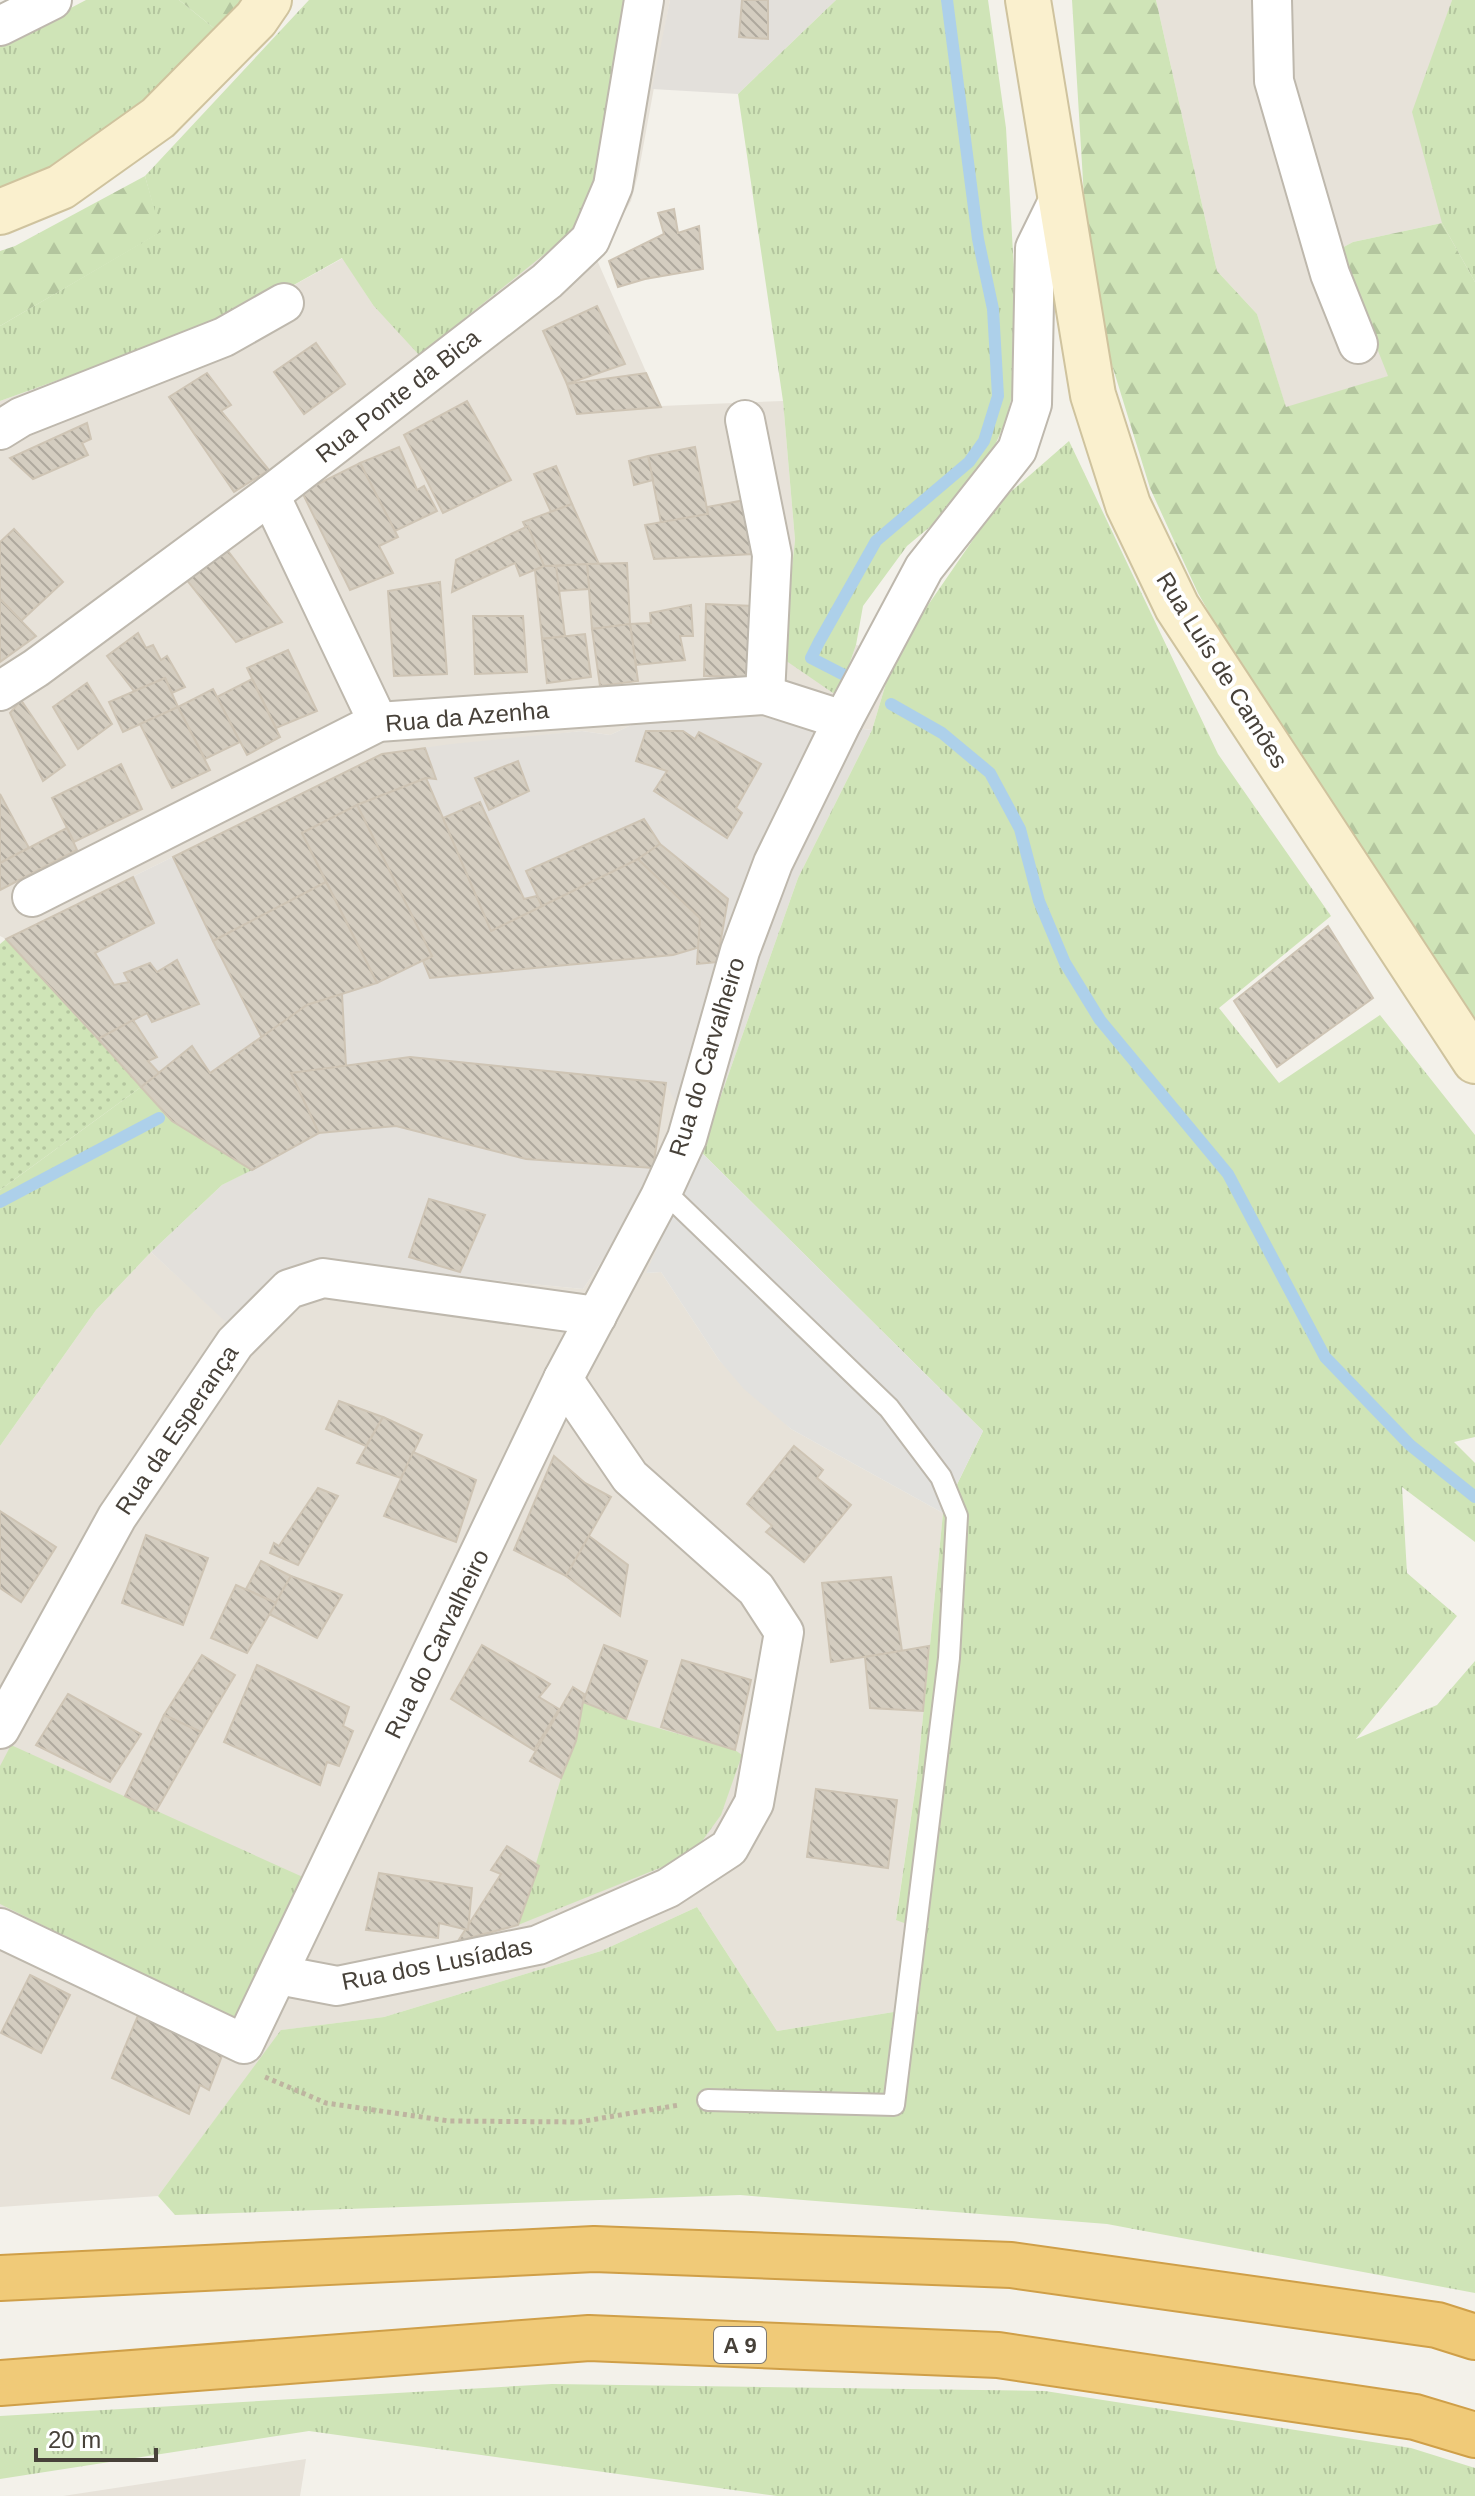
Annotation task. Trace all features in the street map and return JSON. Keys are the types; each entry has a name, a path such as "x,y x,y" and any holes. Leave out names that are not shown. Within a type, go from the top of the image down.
{"highway":[{"path":"0,2278 594,2249 1011,2265 1437,2325 1475,2337"},
{"name":"A 9","path":"0,2383 589,2338 998,2355 1415,2417 1475,2435"}],"main road":[{"path":"0,212 61,187 158,118 256,19 269,0"},
{"name":"Rua Luís de Camões","path":"1028,0 1093,395 1134,518 1177,607 1475,1061"}],"street":[{"path":"0,26 52,0"},
{"name":"Rua Ponte da Bica","path":"0,691 36,668 270,495 547,281 590,240 613,186 644,0"},
{"path":"1272,0 1274,81 1330,274 1358,344"},
{"name":"Rua do Carvalheiro","path":"244,2044 563,1379 687,1138 740,951 768,876 843,720 924,568 1017,450 1032,404 1035,248 1060,197"},
{"path":"0,430 21,417 224,337 284,303"},
{"path":"745,420 772,555 765,695"},
{"path":"270,495 378,722"},
{"name":"Rua da Azenha","path":"32,897 378,722 765,695 843,720"},
{"name":"Rua da Esperança","path":"0,1729 117,1517 235,1343 289,1289 323,1278 597,1316"},
{"name":"Rua dos Lusíadas","path":"279,1975 337,1986 538,1945 668,1888 729,1848 754,1803 784,1632 756,1589 630,1477 563,1379"},
{"path":"0,1928 244,2044"}],"lane":[{"path":"662,1189 889,1408 941,1477 957,1516 949,1658 894,2105 708,2100"}],"path":[{"path":"244,2044 258,2074 326,2103 449,2121 579,2122 708,2100"}],"shaded area":[{"path":"630,0 670,0 631,201 597,260 661,406 783,401 795,540 782,658 841,688 856,645 895,653 872,730 783,718 642,720 610,735 582,731 382,754 6,939 0,936 0,401 242,314 343,258 373,305"},
{"path":"670,0 836,0 738,94 652,89"},
{"path":"1156,0 1452,0 1425,81 1475,282 1442,223 1353,242 1338,250 1389,376 1286,408 1257,314 1217,271"},
{"path":"700,710 872,730 798,878 701,1152 666,1084 653,1168 609,1251 583,1289 313,1263 230,1326 151,1252 222,1185 251,1170 172,1121 6,939 382,754 582,731 610,735 642,720"},
{"path":"666,1083 701,1152 647,1273 661,1272 719,1360 791,1429 943,1513 917,1777 896,1919 926,1931 918,2008 777,2031 697,1907 601,1951 384,2017 282,2030 158,2196 0,2207 0,1446 96,1310 151,1252 230,1325 313,1263 583,1289 609,1251 653,1168"},
{"path":"701,1152 983,1431 943,1513 791,1429 744,1389 719,1360 661,1272 646,1273"},
{"path":"306,2459 300,2496 63,2496"}],"green space":[{"path":"86,0 179,0 220,33 92,152 0,197 0,45"},
{"path":"179,0 246,0 220,33"},
{"path":"309,0 630,0 598,179 577,228 419,355 373,305 342,258 242,314 0,401 0,326 160,232 145,176"},
{"path":"836,0 988,0 1006,128 1017,324 1016,381 1005,423 985,467 956,505 907,546 863,606 856,645 841,688 833,693 782,658 795,540 783,401 738,94"},
{"path":"1072,0 1156,0 1217,271 1257,314 1286,407 1388,376 1338,250 1353,242 1442,223 1475,282 1475,1019 1268,717 1198,593 1150,488 1108,352 1084,197"},
{"path":"1452,0 1475,0 1475,282 1442,223 1412,112"},
{"path":"145,176 161,232 0,326 0,251 15,246"},
{"path":"1069,441 1218,754 1331,916 1219,1008 1279,1083 1380,1015 1475,1135 1475,1437 1454,1442 1475,1463 1475,1542 1402,1487 1407,1573 1457,1616 1356,1739 1437,1705 1475,1661 1475,2293 1107,2224 740,2195 175,2215 158,2196 281,2030 384,2017 601,1951 697,1907 777,2031 918,2008 926,1931 896,1920 917,1777 943,1513 983,1431 701,1152 798,878 872,730 895,653 999,502"},
{"path":"6,939 141,1087 0,1190 0,944"},
{"path":"141,1087 172,1121 252,1170 222,1185 151,1252 96,1310 0,1446 0,1190"},
{"path":"583,1702 626,1719 735,1750 742,1755 721,1815 692,1855 518,1925 561,1778 576,1741"},
{"path":"11,1745 305,1878 244,2009 230,2019 0,1904 0,1766"},
{"path":"552,2384 1045,2391 1411,2448 1475,2468 1475,2496 777,2496 309,2431 0,2479 0,2416"}],"building":[{"path":"742,0 768,0 768,39 739,37"},
{"path":"674,209 678,233 699,226 703,269 618,287 609,261 664,234 658,213"},
{"path":"597,306 625,364 567,384 543,331"},
{"path":"316,343 345,384 304,414 274,372"},
{"path":"207,373 231,405 221,411 269,470 234,492 169,397"},
{"path":"646,373 661,407 577,414 567,384"},
{"path":"467,401 511,480 443,513 404,435"},
{"path":"87,423 91,439 82,443 88,455 33,479 10,458"},
{"path":"399,447 417,490 424,486 437,511 395,531 360,463"},
{"path":"695,447 708,514 661,523 648,456"},
{"path":"648,456 653,480 634,485 629,461"},
{"path":"360,463 398,537 379,546 393,573 350,590 302,492"},
{"path":"556,466 572,504 551,512 534,474"},
{"path":"745,500 754,554 654,559 645,525 708,514 707,507"},
{"path":"572,504 599,564 544,566 523,522"},
{"path":"528,526 544,566 520,576 515,563 452,592 456,560"},
{"path":"14,529 63,582 21,621 0,599 0,542"},
{"path":"228,551 282,622 236,642 186,579"},
{"path":"627,563 630,624 592,629 587,564"},
{"path":"587,564 589,589 558,591 556,566"},
{"path":"556,566 565,636 542,639 535,570"},
{"path":"440,582 447,674 394,676 388,591"},
{"path":"0,599 36,636 0,662"},
{"path":"706,604 754,606 752,677 704,676"},
{"path":"691,605 693,636 680,636 685,660 636,665 630,624 651,623 650,613"},
{"path":"473,616 523,616 527,672 475,674"},
{"path":"630,624 638,681 600,686 592,629"},
{"path":"138,633 146,648 153,645 161,660 167,656 185,687 172,693 165,678 134,691 107,656"},
{"path":"585,634 591,677 547,683 542,639"},
{"path":"288,650 317,711 276,728 247,668"},
{"path":"165,678 178,707 123,732 109,702"},
{"path":"252,679 280,737 247,755 217,697"},
{"path":"87,683 112,724 78,749 53,707"},
{"path":"213,689 240,742 205,759 178,707"},
{"path":"21,700 65,765 43,781 10,713"},
{"path":"178,707 210,770 172,788 140,724"},
{"path":"646,731 683,731 695,739 699,732 761,764 736,808 742,813 727,838 654,791 667,771 636,761"},
{"path":"425,748 436,779 426,778 357,805 302,833 326,882 213,941 173,857 382,754"},
{"path":"518,761 529,791 489,810 475,778"},
{"path":"121,764 142,809 74,842 52,798"},
{"path":"426,778 491,931 638,859 700,918 700,947 673,955 430,978 423,961 432,956 357,805"},
{"path":"0,794 29,848 0,863"},
{"path":"480,802 524,899 537,896 542,906 491,931 443,818"},
{"path":"357,805 432,956 377,983 302,833"},
{"path":"644,819 660,844 638,859 542,906 526,871"},
{"path":"67,828 77,850 0,890 0,863"},
{"path":"660,844 728,899 717,962 697,964 700,918 638,859"},
{"path":"133,877 154,923 95,953 114,985 129,982 124,973 150,963 157,972 177,960 199,1004 152,1022 147,1013 98,1039 6,939"},
{"path":"326,882 377,983 307,1005 262,1038 213,941"},
{"path":"1328,926 1373,998 1277,1067 1234,1001"},
{"path":"342,994 346,1066 291,1073 319,1133 252,1170 172,1121 141,1087 192,1046 210,1073 307,1005"},
{"path":"133,1020 157,1057 148,1061 159,1073 141,1087 98,1039"},
{"path":"410,1057 666,1083 653,1168 526,1159 396,1126 319,1133 291,1073"},
{"path":"429,1199 485,1215 460,1272 409,1257"},
{"path":"339,1401 383,1417 366,1446 326,1429"},
{"path":"383,1417 422,1435 401,1478 357,1463"},
{"path":"794,1446 823,1470 817,1478 851,1505 804,1562 766,1532 772,1526 747,1504"},
{"path":"413,1452 476,1480 456,1542 384,1516"},
{"path":"554,1456 585,1483 611,1497 566,1576 514,1550"},
{"path":"318,1488 338,1496 298,1565 270,1553 274,1543 279,1546"},
{"path":"0,1511 56,1547 21,1602 0,1588"},
{"path":"146,1535 208,1558 183,1625 122,1603"},
{"path":"589,1536 628,1565 620,1616 566,1576"},
{"path":"261,1561 291,1576 276,1603 246,1589"},
{"path":"291,1576 342,1595 317,1638 269,1614"},
{"path":"891,1577 902,1651 831,1662 822,1583"},
{"path":"236,1585 276,1603 247,1653 211,1638"},
{"path":"482,1645 550,1684 539,1697 559,1709 534,1750 451,1699"},
{"path":"604,1645 647,1661 626,1719 583,1702"},
{"path":"929,1646 923,1711 870,1708 865,1657"},
{"path":"202,1655 235,1675 201,1732 164,1715"},
{"path":"682,1660 751,1680 735,1750 661,1727"},
{"path":"257,1665 349,1707 343,1726 353,1731 339,1766 327,1762 320,1785 224,1742"},
{"path":"573,1687 584,1694 583,1702 576,1741 561,1778 530,1761"},
{"path":"68,1694 141,1734 110,1782 36,1745"},
{"path":"164,1715 201,1732 156,1811 125,1796"},
{"path":"816,1789 897,1800 888,1868 807,1857"},
{"path":"507,1846 539,1866 518,1925 458,1941 501,1874 491,1870"},
{"path":"379,1873 472,1888 468,1930 439,1923 438,1938 366,1930"},
{"path":"30,1975 70,1995 41,2053 1,2033"},
{"path":"139,2013 223,2053 209,2090 200,2085 189,2114 112,2078"}],"waterway":[{"path":"848,677 811,658 819,642 876,541 969,462 984,441 998,396 993,309 978,239 947,0"},
{"path":"891,704 942,733 990,773 1020,829 1039,901 1065,963 1100,1020 1228,1174 1325,1357 1410,1445 1475,1497"},
{"path":"0,1202 159,1118"}]}
